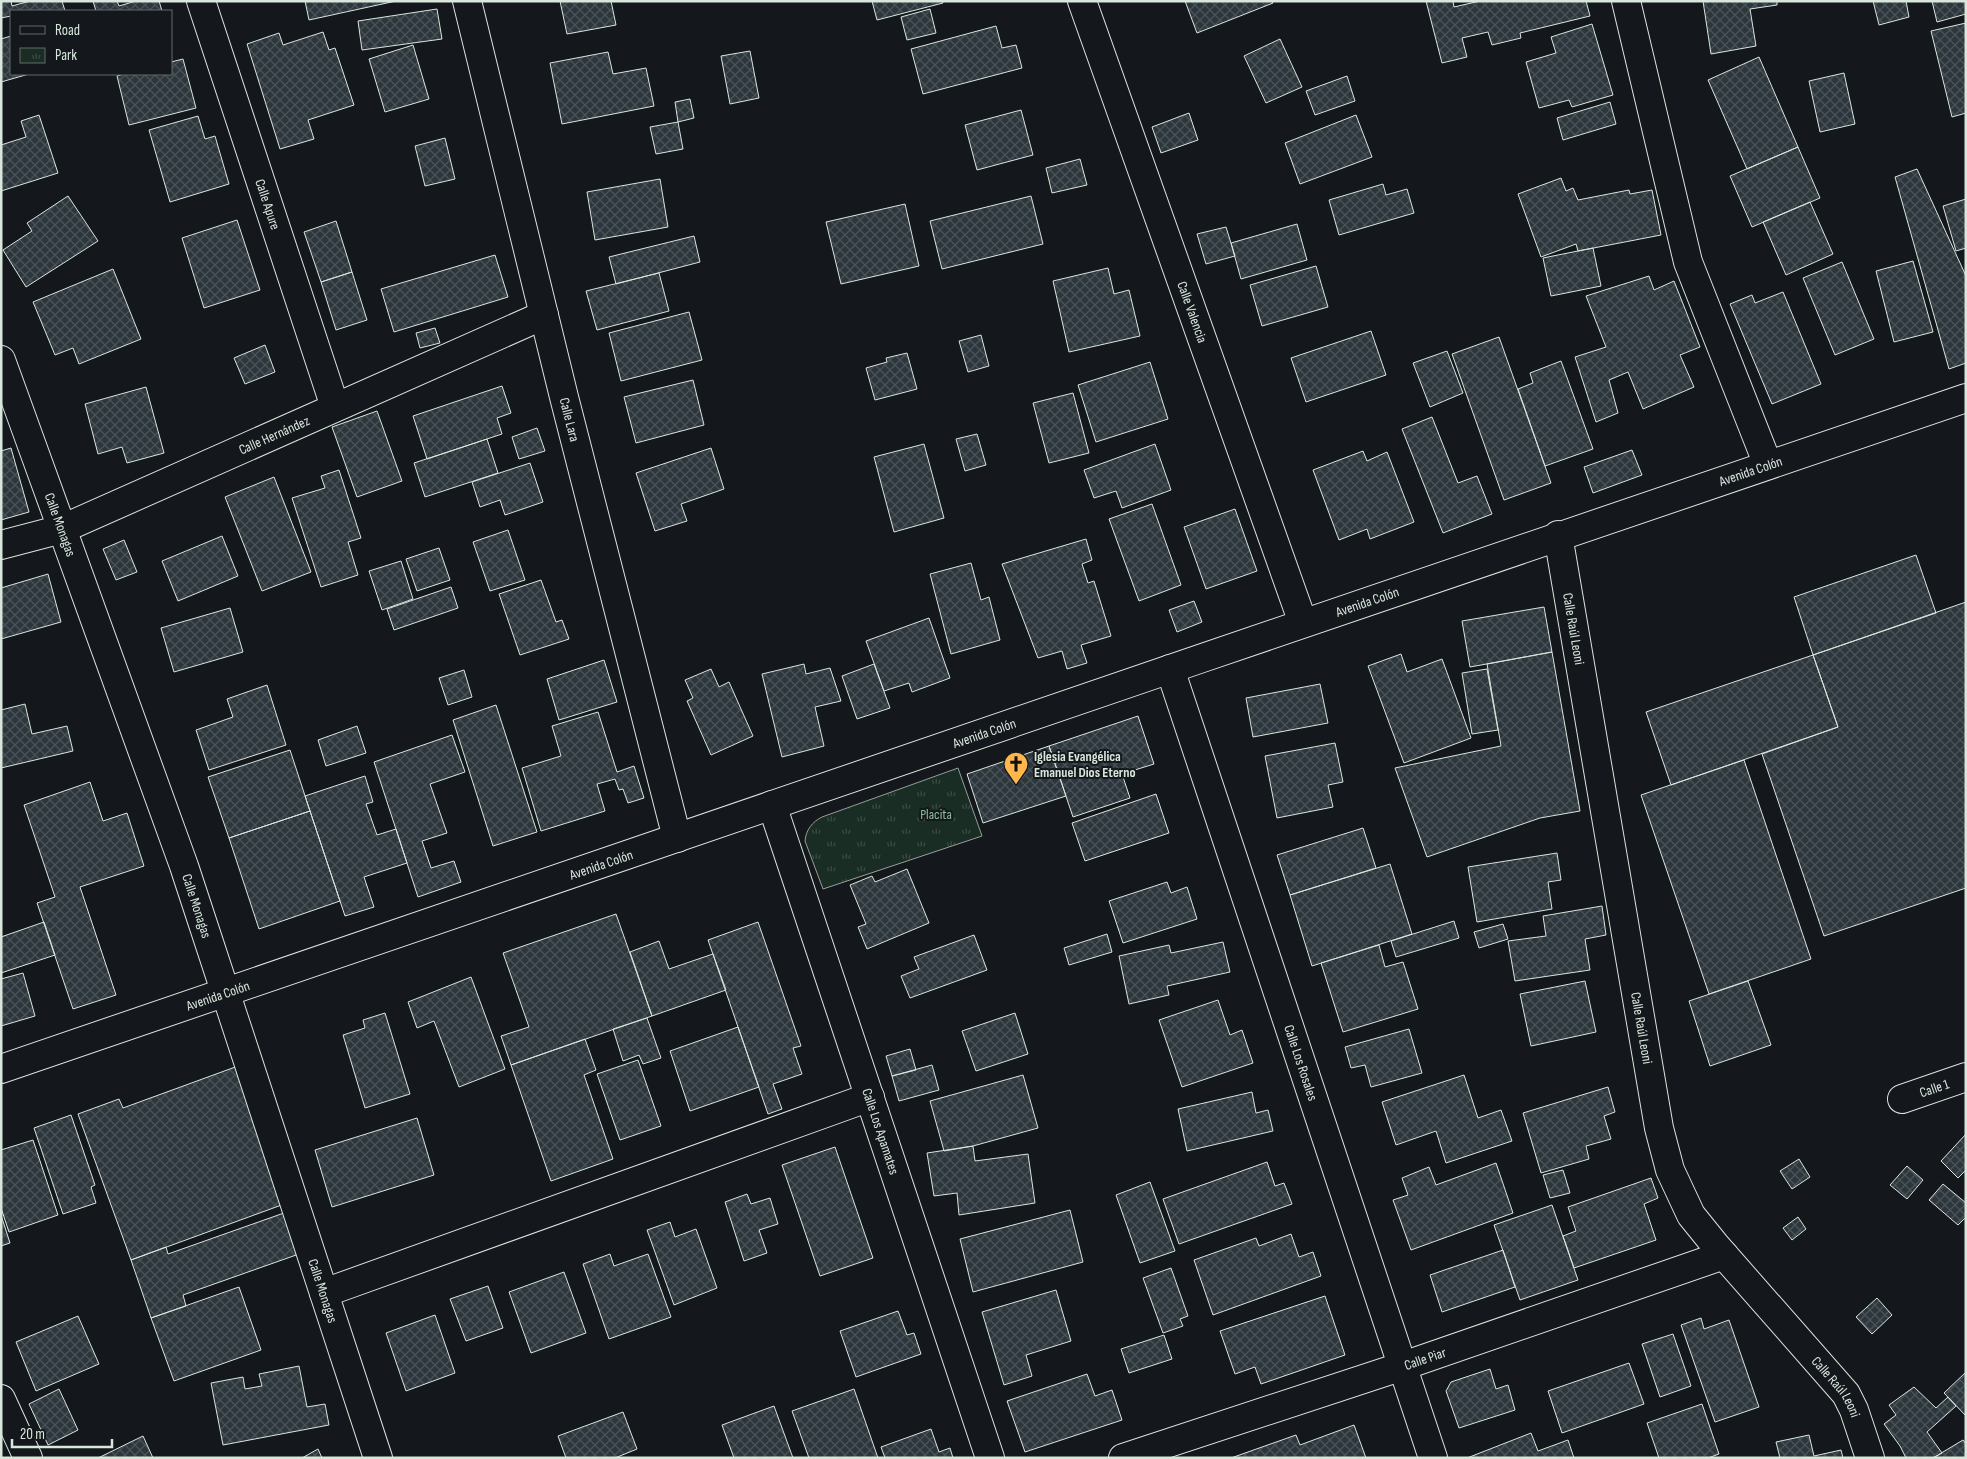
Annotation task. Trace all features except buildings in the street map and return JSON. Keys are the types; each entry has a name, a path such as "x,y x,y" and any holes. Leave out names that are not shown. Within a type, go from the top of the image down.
{"street":[{"name":"Calle Apure","path":"200,1 336,407"},
{"name":"Calle Lara","path":"468,1 544,315 677,838"},
{"name":"Calle Valencia","path":"1082,1 1303,623"},
{"path":"1626,1 1688,262 1768,465"},
{"name":"Calle Hernández","path":"1,545 62,529 544,315"},
{"name":"Calle Monagas","path":"1,360 184,866 378,1458"},
{"name":"Avenida Colón","path":"1,1069 1966,398"},
{"name":"Calle Raúl Leoni","path":"1558,536 1659,1128 1670,1170 1691,1215 1724,1256 1846,1394 1854,1410 1870,1458"},
{"name":"Calle Los Rosales","path":"1170,669 1433,1458"},
{"name":"Calle Los Apamates","path":"772,805 990,1458"},
{"name":"Calle 1","path":"1902,1099 1966,1077"},
{"path":"324,1292 870,1097"},
{"name":"Calle Piar","path":"1123,1458 1403,1366 1724,1256"},
{"path":"1,1399 28,1458"}],"green space":[{"name":"Placita","path":"958,768 982,836 823,889 805,841 808,830 815,821"}],"place":[{"name":"Iglesia Evangélica Emanuel Dios Eterno","path":"1016,785"}]}
